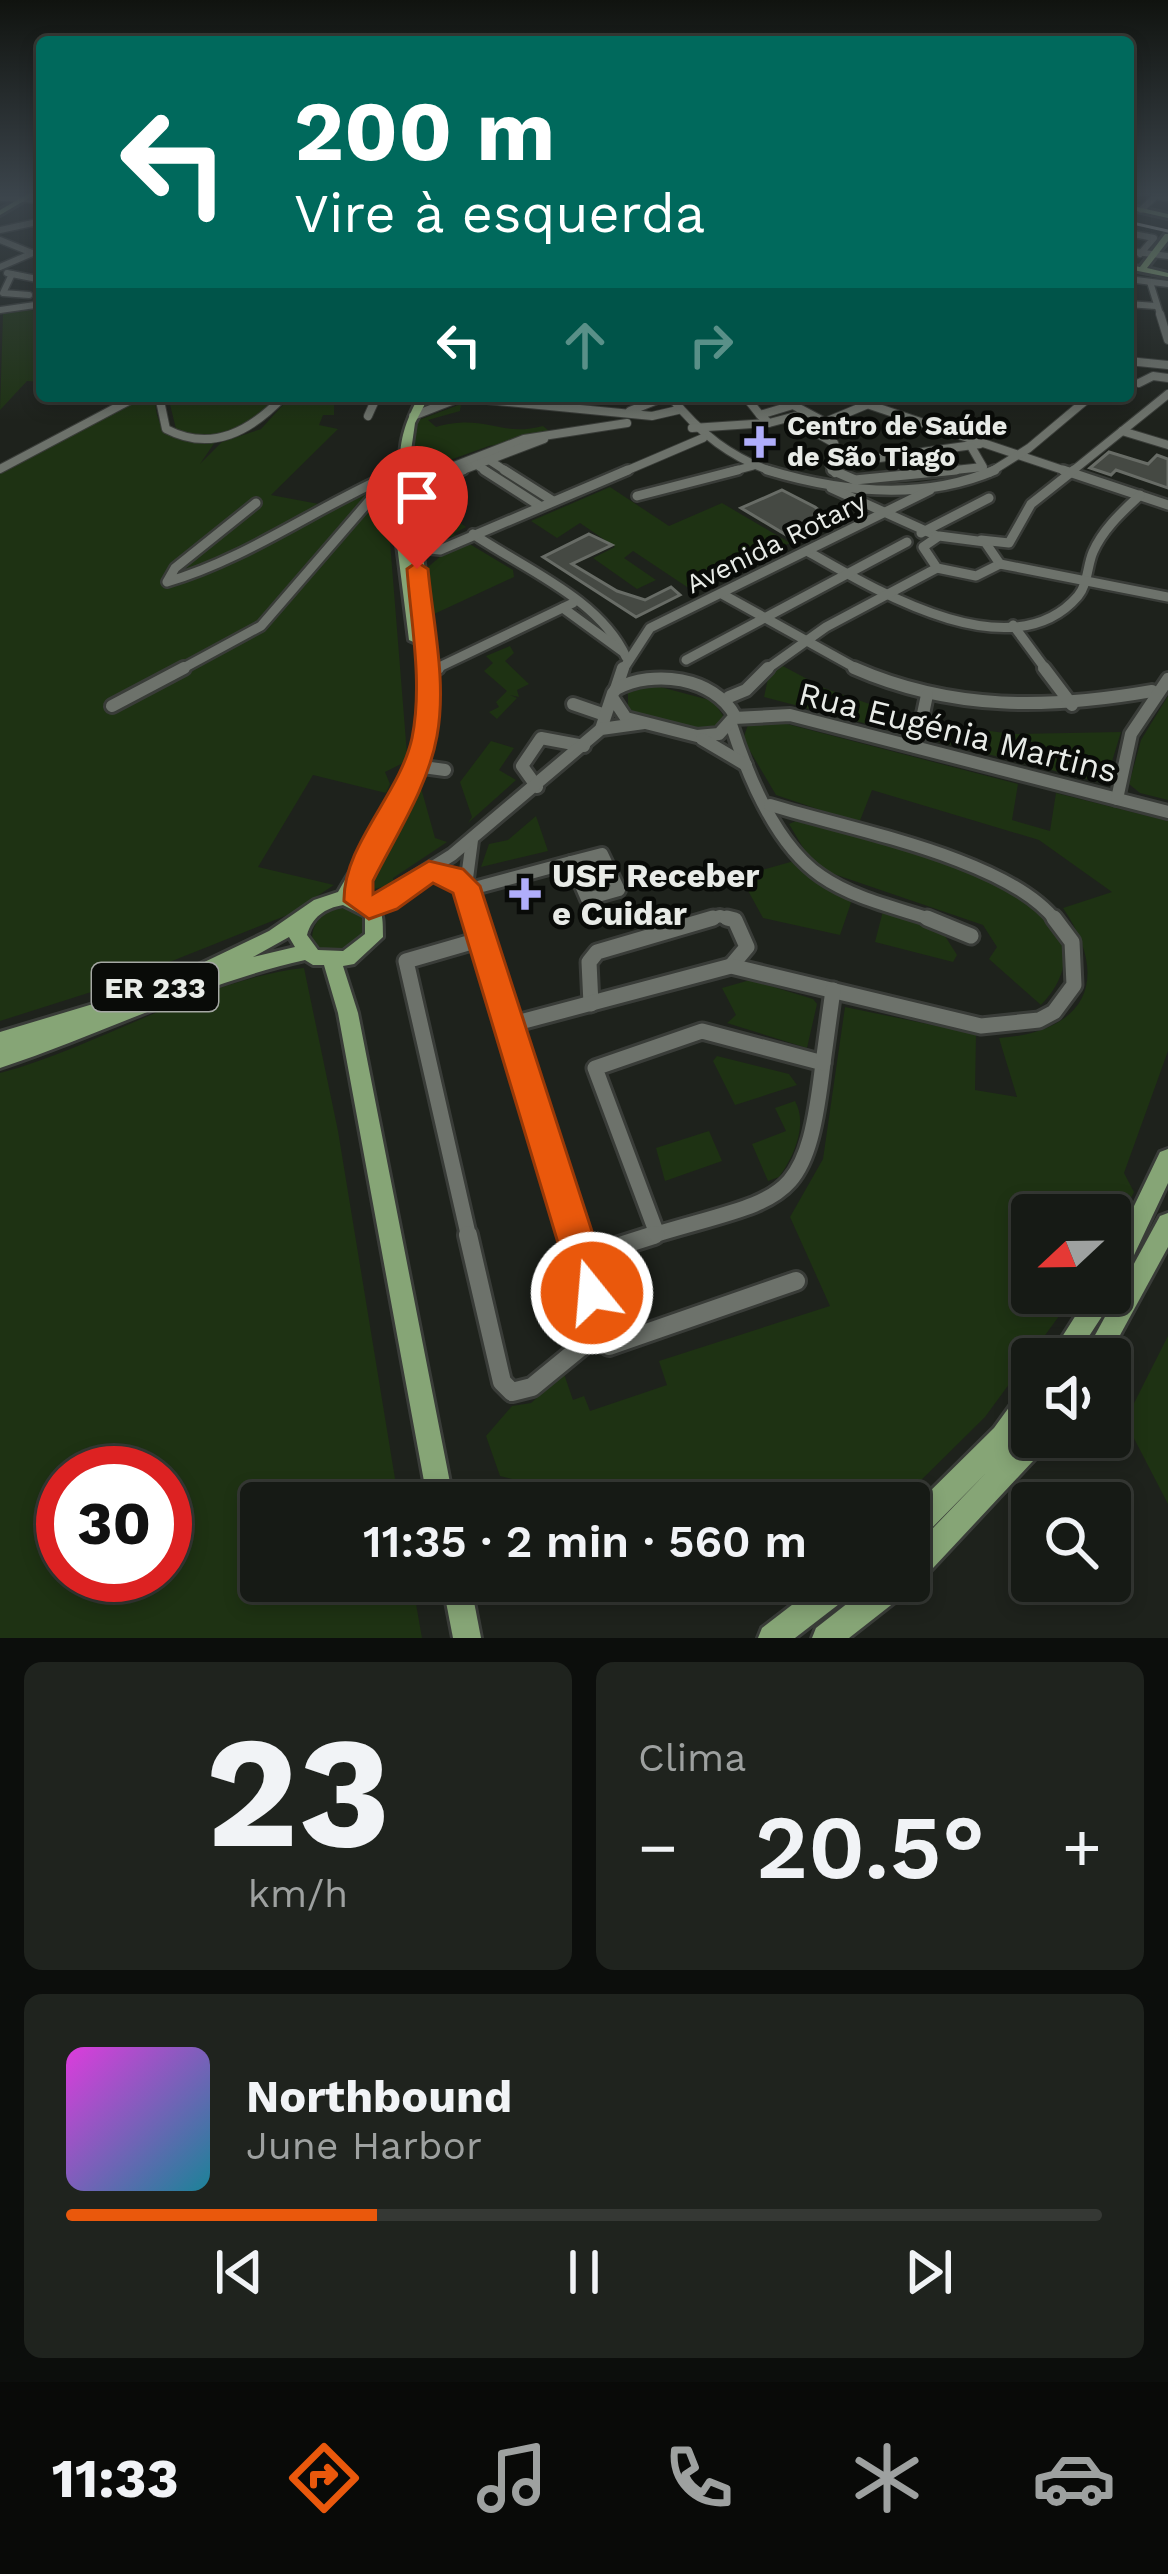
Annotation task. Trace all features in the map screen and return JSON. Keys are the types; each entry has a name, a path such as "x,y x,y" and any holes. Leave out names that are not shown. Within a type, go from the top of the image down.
{"main road":[{"path":"1135,268 1168,275"},
{"path":"340,967 374,938 366,901 416,766 429,699 394,473 397,433 419,402"},
{"path":"420,402 404,458 408,543 417,569 424,669"},
{"path":"340,967 305,952 298,936 304,918 322,904 366,901"},
{"name":"ER 233","path":"0,1041 104,1008 260,944 304,918"},
{"name":"ER 233","path":"0,1059 74,1036 243,967 305,952"},
{"path":"340,967 437,1482"},
{"path":"1131,1237 1168,1160"},
{"path":"1106,1338 1168,1224"},
{"path":"930,1510 1011,1426"},
{"path":"930,1551 1018,1458"},
{"path":"460,1602 467,1638"},
{"path":"772,1638 819,1602"},
{"path":"826,1638 871,1602"}],"street":[{"path":"0,270 36,280"},
{"path":"12,274 3,292 29,295"},
{"path":"1134,280 1168,284"},
{"path":"1150,282 1167,336"},
{"path":"22,304 36,287"},
{"path":"3,323 1,310 36,304"},
{"path":"1134,304 1156,306"},
{"path":"1134,362 1150,365 1164,380"},
{"path":"1134,384 1164,380"},
{"path":"923,538 926,558 938,568 976,576 1000,560 1031,504 1123,431 1164,380"},
{"path":"0,469 52,435 104,417 128,402"},
{"path":"160,402 166,429 199,440 252,428 278,402"},
{"path":"368,416 374,402"},
{"path":"413,416 440,402"},
{"path":"493,402 652,416 688,425 769,423 807,413"},
{"path":"544,439 436,480 427,476 519,441 577,434 591,439 657,402"},
{"path":"673,402 703,438 754,466 820,483 923,538 1010,543"},
{"path":"750,402 769,423"},
{"path":"858,402 976,446 1019,454 1168,505"},
{"path":"820,483 935,487 992,471 1084,402"},
{"path":"760,416 793,405 825,422"},
{"path":"808,428 866,405"},
{"path":"631,415 677,408"},
{"path":"652,416 677,408"},
{"path":"791,418 833,443 842,461"},
{"path":"1123,431 1168,445"},
{"path":"408,543 437,547 451,543 703,438"},
{"path":"976,446 983,467 855,480 831,470 830,463 976,446"},
{"path":"489,460 553,501"},
{"path":"477,465 540,506"},
{"path":"638,496 754,466"},
{"path":"256,503 176,568 166,582 202,572 325,503 394,473"},
{"path":"112,706 261,626 394,473"},
{"name":"Avenida Rotary","path":"642,637 935,487"},
{"path":"807,551 887,597 937,617 1013,625 1063,609 1086,581 1102,534 1140,495"},
{"path":"923,538 989,498"},
{"path":"472,535 568,606 626,657"},
{"path":"981,541 1000,560 1168,597"},
{"path":"686,660 907,542"},
{"path":"417,569 437,547"},
{"path":"764,706 756,698 761,673 801,645 938,568"},
{"path":"722,594 849,670 927,694 1009,706 1072,705 1153,691 1168,679"},
{"path":"424,669 568,606 642,637"},
{"path":"597,619 621,642 626,657"},
{"path":"1013,625 1072,705"},
{"path":"366,901 429,872 584,746 601,729 626,657 642,637"},
{"path":"642,637 639,660 653,678"},
{"path":"614,693 629,680 653,678 790,716"},
{"path":"723,695 755,685"},
{"path":"1118,799 1121,766 1153,691"},
{"path":"614,693 620,714 697,736 747,766"},
{"path":"916,748 927,694"},
{"path":"723,695 730,701 747,766 819,876 971,936"},
{"path":"1112,700 1130,705 1141,718"},
{"path":"573,704 605,715"},
{"name":"Rua Eugénia Martins","path":"697,736 719,734 755,713 790,716 1168,812"},
{"path":"601,729 644,723"},
{"path":"537,787 522,766 541,738 584,746"},
{"path":"416,766 445,770"},
{"path":"509,1025 731,966 1000,1027 1054,1012 1074,985 1077,967 1072,942 1054,913 1009,880 770,805"},
{"path":"472,840 466,888 606,1337"},
{"path":"466,888 571,862"},
{"path":"429,872 453,877 466,888"},
{"path":"591,1004 590,962 597,952 720,916 735,920 747,947 731,966"},
{"path":"482,939 406,961 502,1382 512,1392 532,1388 606,1337 796,1281"},
{"path":"582,1258 767,1198 802,1172 811,1153 833,990"},
{"path":"656,1234 598,1063 702,1031 823,1063"}],"green space":[{"path":"36,312 36,382 27,381 0,410 3,314"},
{"path":"132,402 155,402 159,421 171,435 215,442 200,464 222,442 261,429 286,402 334,402 334,415 323,415 319,425 338,429 271,495 324,505 385,479 407,754 403,763 385,772 390,784 386,793 313,775 258,867 334,885 290,914 107,987 0,1021 0,473"},
{"path":"169,402 271,402 244,424 220,434 176,429"},
{"path":"461,404 460,411 428,420 436,427 453,423 515,429 543,426 554,435 489,446 436,465 414,449 416,421"},
{"path":"410,451 433,467 418,473 416,491 434,506 422,512 428,516 442,510 466,527 453,534 457,536 435,539 420,532"},
{"path":"610,487 669,526 722,503 790,543 693,591 633,551 624,558 656,580 637,589 593,558 615,547 580,523 557,538 531,521"},
{"path":"468,543 513,570 514,577 432,615 428,567 448,550"},
{"path":"510,646 514,653 505,661 529,684 517,690 519,697 510,695 517,698 497,719 489,712 499,707 496,702 507,691 484,671 493,663 486,656"},
{"path":"781,665 824,688 912,719 910,730 898,732 764,697 769,674"},
{"path":"653,685 713,701 726,720 692,729 663,724 628,708 628,693"},
{"path":"1168,696 1168,800 1140,793 1129,784 1141,740"},
{"path":"764,718 1018,784 1012,820 1050,831 1056,793 1168,821 1168,1051 1124,1173 1134,1192 1131,1198 1131,1194 1011,1194 1011,1314 1061,1314 1043,1338 1011,1338 1011,1382 985,1417 919,1482 525,1482 500,1476 486,1436 512,1406 531,1403 564,1374 573,1400 584,1396 590,1411 667,1385 659,1361 830,1306 790,1217 823,1159 845,1007 976,1034 975,1090 1017,1097 999,1038 1053,1025 1082,998 1086,958 1063,908 1112,892 1039,840 872,790 859,823 776,795 743,739 750,719"},
{"path":"931,723 1012,734 1121,732 1106,781 1099,782 935,741 929,737"},
{"path":"491,741 514,748 499,770 516,780 468,823 472,817 460,782"},
{"path":"421,788 435,838 447,842 393,878 394,884 374,889 375,877"},
{"path":"536,816 548,851 481,867 489,844 508,840"},
{"path":"796,821 928,858 981,878 1026,903 1056,932 1063,966 1041,1005 989,959 997,947 983,925 828,872 808,856 789,824"},
{"path":"794,861 819,884 853,897 840,935 763,918 740,876"},
{"path":"884,907 938,925 957,955 953,962 875,942"},
{"path":"350,908 365,916 367,936 347,952 321,950 312,938 319,919"},
{"path":"304,968 338,1131 396,1482 240,1482 240,1602 416,1602 422,1638 0,1638 0,1073 228,985"},
{"path":"750,980 813,999 817,1004 807,1048 727,1023 736,1015 722,988"},
{"path":"717,1056 789,1074 797,1085 735,1105 713,1061"},
{"path":"795,1101 798,1140 779,1177 768,1181 752,1144 786,1131 775,1108"},
{"path":"709,1131 722,1161 665,1181 656,1148"},
{"path":"1168,1336 1168,1504 1131,1433 1131,1409"}],"building":[{"path":"1109,452 1148,464 1157,455 1168,459 1168,488 1116,470 1111,475 1090,468"},
{"path":"782,490 828,517 788,536 741,508"},
{"path":"589,534 612,545 572,564 617,591 645,600 671,587 680,595 636,617 543,557"}],"place":[{"name":"Centro de Saúde de São Tiago","path":"760,442"},
{"name":"USF Receber e Cuidar","path":"525,894"}],"route":[{"path":"417,569 429,699 424,738 413,776 358,881 359,901 369,907 387,901 429,872 453,877 466,886 592,1293"}]}
